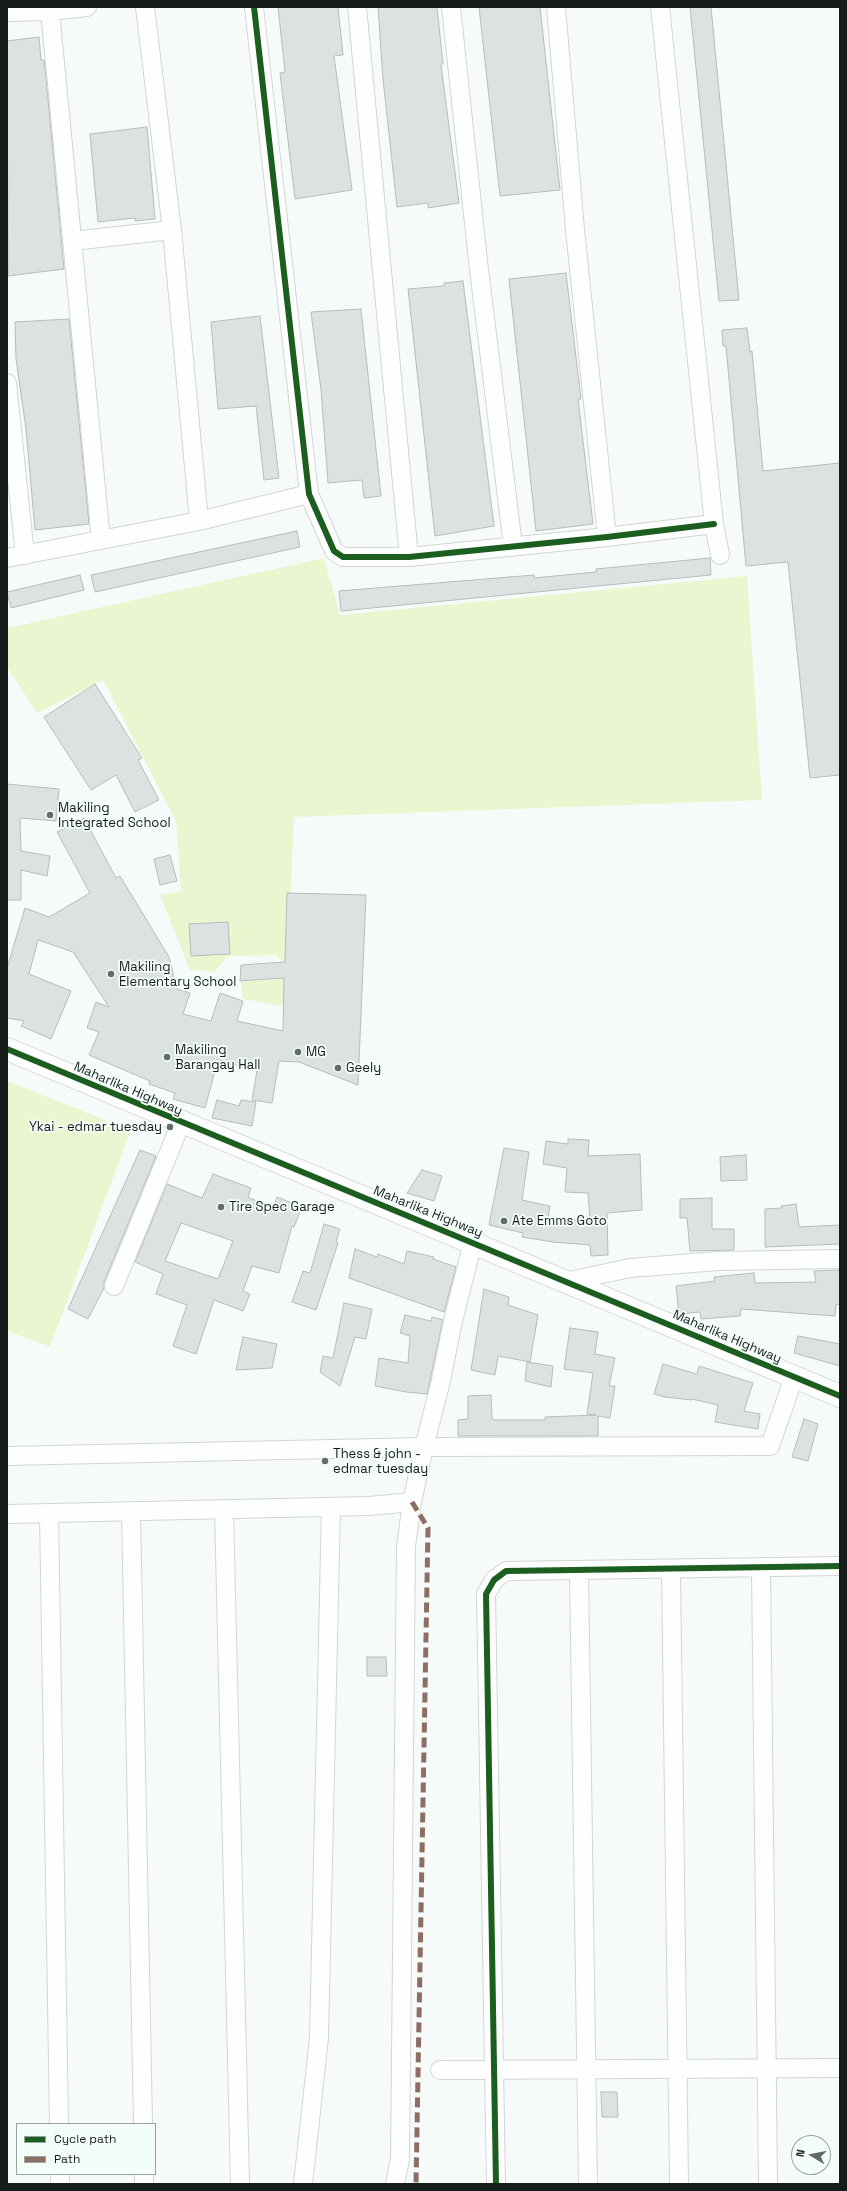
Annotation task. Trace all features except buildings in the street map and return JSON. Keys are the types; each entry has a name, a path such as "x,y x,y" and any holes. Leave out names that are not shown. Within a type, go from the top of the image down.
{"highway":[{"name":"Maharlika Highway","path":"7,1049 181,1123 473,1242 565,1282 840,1396"}],"street":[{"path":"7,12 50,11 87,7"},
{"path":"145,7 172,230 199,521"},
{"path":"254,7 309,494 334,551 343,557 409,557 607,537 714,524"},
{"path":"357,7 409,557"},
{"path":"452,7 478,261 513,546"},
{"path":"556,7 575,230 607,537"},
{"path":"660,7 714,524 720,555"},
{"path":"50,11 101,540"},
{"path":"72,241 172,230"},
{"path":"7,383 25,555"},
{"path":"7,558 199,521 309,494"},
{"path":"114,1286 181,1123"},
{"path":"395,2184 400,2159 406,1546 412,1502 424,1447 473,1242"},
{"path":"565,1282 630,1268 718,1261 840,1259"},
{"path":"7,1456 424,1447 770,1446 794,1377"},
{"path":"7,1514 331,1507 412,1502"},
{"path":"303,2184 319,2038 331,1507"},
{"path":"224,1509 240,2184"},
{"path":"131,1512 143,2123"},
{"path":"49,1513 59,2123"},
{"path":"496,2184 486,1594 494,1580 506,1571 840,1566"},
{"path":"762,1567 768,2184"},
{"path":"672,1569 679,2184"},
{"path":"579,1570 588,2184"},
{"path":"440,2070 840,2068"}],"green space":[{"path":"324,558 340,615 747,576 762,800 294,817 289,935 288,1007 243,999 241,982 282,979 282,963 277,955 228,956 214,972 190,970 160,895 181,891 176,821 103,680 37,713 7,667 7,628"},
{"path":"7,1081 131,1130 50,1347 7,1331"}],"marked path":[{"path":"412,1502 428,1528 416,2184"}],"cycle path":[{"path":"254,7 309,494 334,551 343,557 409,557 607,537 714,524"},
{"path":"7,1049 840,1396"},
{"path":"496,2184 486,1594 494,1580 506,1571 840,1566"}],"place":[{"name":"Makiling Integrated School","path":"50,815"},
{"name":"Makiling Elementary School","path":"111,974"},
{"name":"MG","path":"298,1052"},
{"name":"Makiling Barangay Hall","path":"167,1057"},
{"name":"Geely","path":"338,1068"},
{"name":"Ykai - edmar tuesday","path":"170,1127"},
{"name":"Tire Spec Garage","path":"221,1207"},
{"name":"Ate Emms Goto","path":"504,1221"},
{"name":"Thess & john - edmar tuesday","path":"325,1461"}]}
